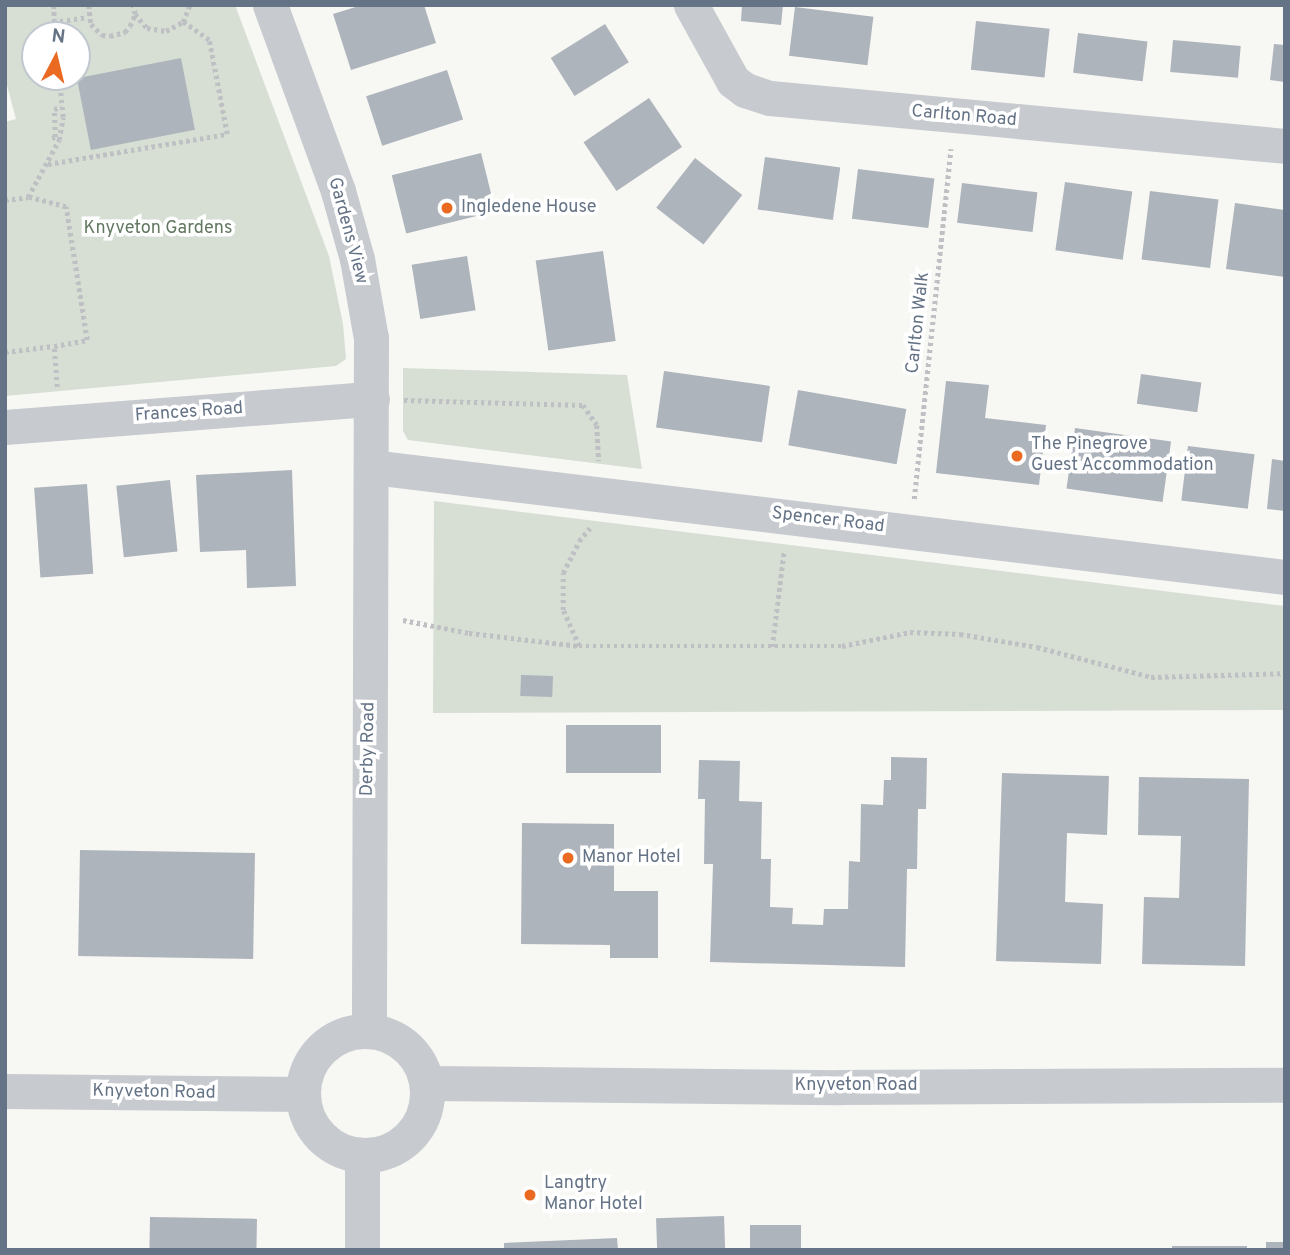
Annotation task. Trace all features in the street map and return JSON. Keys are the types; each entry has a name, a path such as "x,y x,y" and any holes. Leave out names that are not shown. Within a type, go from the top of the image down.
{"street":[{"name":"Gardens View","path":"270,5 338,191 357,259 371,338 372,467"},
{"name":"Carlton Road","path":"691,5 733,81 745,90 770,98 1285,146"},
{"name":"Frances Road","path":"5,427 372,399"},
{"name":"Spencer Road","path":"372,467 1285,577"},
{"name":"Derby Road","path":"369,1030 368,748 372,467"},
{"path":"369,1030 390,1035 408,1046 421,1063 427,1083 425,1111 412,1135 397,1146 362,1155 344,1152 327,1142 314,1129 306,1112 303,1094 306,1073 315,1055 330,1041 349,1032 369,1030"},
{"name":"Knyveton Road","path":"427,1083 841,1087 1285,1085"},
{"name":"Knyveton Road","path":"5,1091 303,1094"},
{"path":"362,1155 362,1250"}],"path":[{"path":"89,5 88,16 95,30 110,36 125,32 135,14"},
{"path":"133,5 135,14 147,28 156,31 175,28 183,22 190,5"},
{"path":"59,21 88,16"},
{"path":"48,164 227,134 209,40 183,22"},
{"path":"28,197 48,164 58,140 62,107 60,91"},
{"path":"52,138 55,137 54,109 62,107"},
{"name":"Carlton Walk","path":"911,532 954,117"},
{"path":"5,200 28,197 66,207 87,340 5,352"},
{"path":"54,346 60,423"},
{"path":"372,399 583,405 597,425 599,493 592,527 579,541 563,573 563,610 579,646"},
{"path":"772,647 789,516"},
{"path":"372,613 469,633 579,646 842,646 910,632 960,634 1037,647 1151,677 1285,673"}],"green space":[{"name":"Knyveton Gardens","path":"5,5 235,5 329,256 343,324 346,359 336,366 5,396 5,122 16,119 5,78"},
{"path":"403,368 627,375 642,469 408,440 403,431"},
{"path":"434,501 1285,606 1285,710 433,713"}],"building":[{"path":"362,5 424,5 436,43 351,70 333,14"},
{"path":"742,5 783,5 781,25 741,21"},
{"path":"795,7 873,17 867,65 789,56"},
{"path":"976,21 1050,29 1044,77 971,70"},
{"path":"605,24 629,62 575,96 551,58"},
{"path":"1078,33 1147,42 1143,81 1073,73"},
{"path":"1173,40 1241,46 1238,78 1170,72"},
{"path":"1274,44 1285,45 1285,82 1270,80"},
{"path":"181,58 195,130 91,150 79,91 91,91 91,75"},
{"path":"447,70 463,119 382,146 366,96"},
{"path":"649,98 682,147 616,191 584,142"},
{"path":"481,153 496,211 406,233 392,175"},
{"path":"765,157 840,168 833,220 758,209"},
{"path":"695,158 742,195 703,245 656,208"},
{"path":"858,169 934,178 928,228 852,219"},
{"path":"1065,182 1132,191 1123,260 1055,250"},
{"path":"962,183 1037,192 1033,232 957,223"},
{"path":"1150,191 1218,199 1210,268 1142,259"},
{"path":"1235,203 1285,210 1285,277 1226,269"},
{"path":"603,251 616,341 548,351 536,260"},
{"path":"467,256 476,310 420,319 412,265"},
{"path":"664,371 770,386 762,442 656,427"},
{"path":"1141,374 1201,382 1197,412 1137,404"},
{"path":"946,381 989,385 985,418 1046,425 1039,485 936,473"},
{"path":"798,390 906,409 897,464 788,445"},
{"path":"1075,428 1171,441 1163,502 1067,488"},
{"path":"1188,446 1255,454 1248,509 1181,501"},
{"path":"1272,459 1285,461 1285,511 1267,509"},
{"path":"292,470 296,586 247,588 246,550 200,552 196,475"},
{"path":"170,480 178,552 124,557 116,486"},
{"path":"87,484 93,574 40,577 34,488"},
{"path":"521,675 553,676 552,697 520,696"},
{"path":"566,725 661,725 661,773 566,773"},
{"path":"891,757 927,758 926,809 918,809 917,869 907,869 905,967 710,962 713,864 704,864 705,799 698,799 699,760 740,761 739,801 762,802 761,859 771,859 770,907 793,908 792,924 823,925 824,909 848,909 849,861 860,862 861,804 883,805 884,780 891,780"},
{"path":"1002,773 1109,776 1107,835 1067,833 1065,902 1103,904 1101,964 996,961"},
{"path":"1139,777 1249,779 1245,966 1142,964 1144,897 1179,898 1181,836 1138,835"},
{"name":"Manor Hotel","path":"522,823 614,824 614,891 658,891 658,958 610,958 610,945 521,944"},
{"path":"80,850 255,853 253,959 78,956"},
{"path":"724,1216 725,1250 657,1250 656,1218"},
{"path":"150,1217 257,1219 256,1250 149,1250"},
{"path":"750,1225 801,1225 801,1250 750,1250"},
{"name":"Langtry Manor Hotel","path":"617,1238 618,1250 504,1250 504,1243"},
{"path":"1266,1242 1285,1242 1285,1250 1266,1250"},
{"path":"1172,1246 1247,1246 1247,1250 1172,1250"}],"place":[{"name":"Ingledene House","path":"447,208"},
{"name":"The Pinegrove Guest Accommodation","path":"1017,456"},
{"name":"Manor Hotel","path":"568,858"},
{"name":"Langtry Manor Hotel","path":"530,1195"}]}
